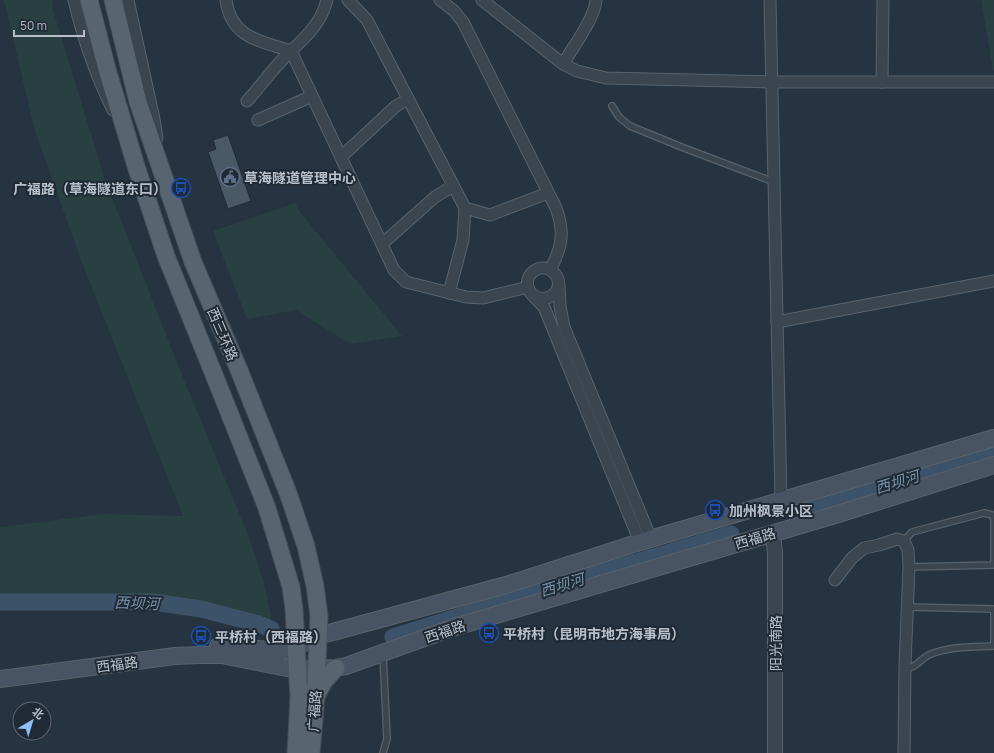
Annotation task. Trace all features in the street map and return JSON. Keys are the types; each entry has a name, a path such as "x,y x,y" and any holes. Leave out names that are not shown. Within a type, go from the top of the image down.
{"main road":[{"name":"西三环路","path":"89,0 128,140 166,256 267,508 291,586 294,608 297,670"},
{"name":"西三环路","path":"113,0 138,102 193,262 239,370 288,493 306,546 315,586 319,616 316,669"},
{"name":"西福路","path":"0,670 193,645 282,651 296,647 318,636 506,585 645,541 994,438"},
{"name":"西福路","path":"0,679 175,656 200,655 222,655 297,670 346,666 455,628 835,515 994,465"},
{"path":"315,698 324,681 336,668"},
{"name":"广福路","path":"311,753 316,669"},
{"name":"广福路","path":"296,753 300,706 297,670"}],"street":[{"path":"74,0 80,27 106,96 128,140"},
{"path":"128,0 154,119 162,174"},
{"path":"226,0 227,9 232,22 242,32 254,39 291,51 394,270 406,282 466,297 483,298 530,291 540,299 549,298 556,292 559,284"},
{"path":"248,101 319,21 327,0"},
{"path":"348,0 367,20 465,208 463,240 449,293"},
{"path":"440,0 454,11 463,22 560,220 562,234 560,247 550,270"},
{"path":"482,0 563,64 577,71 606,78 771,82 994,82"},
{"path":"563,64 590,20 596,6 596,0"},
{"path":"770,0 782,500"},
{"path":"882,82 884,0"},
{"path":"258,120 312,96"},
{"path":"341,157 396,106 408,99"},
{"path":"382,244 435,198 453,186"},
{"path":"465,208 490,215 548,193"},
{"path":"542,268 550,270 556,276 559,284 560,306 564,327 645,541 544,307 530,291 528,278 534,271 542,268"},
{"path":"777,322 994,281"},
{"name":"阳光南路","path":"771,533 775,555 775,753"},
{"path":"835,580 852,558 864,548 897,539 904,541 908,550 909,567 905,668 904,753"}],"lane":[{"path":"612,106 619,117 630,126 774,182"},
{"path":"904,541 912,532 984,513 992,515 994,519 994,565 909,567"},
{"path":"905,668 912,668 930,654 945,650 994,646 994,609 907,607"},
{"path":"383,653 387,739 383,753"}],"green space":[{"path":"4,0 52,0 53,10 105,180 182,375 249,537 264,583 271,617 269,621 205,603 157,596 0,597 0,527 103,514 183,516 81,260 34,128"},
{"path":"981,0 994,0 994,70 993,70"},
{"path":"295,203 300,212 402,336 350,344 296,310 247,319 213,231"}],"building":[{"name":"草海隧道管理中心","path":"228,135 251,201 228,209 208,152 216,149 213,140"}],"waterway":[{"name":"西坝河","path":"805,511 989,454"},
{"name":"西坝河","path":"393,637 545,589 731,534"},
{"name":"西坝河","path":"0,602 153,602 201,609 259,624 271,629"}],"place":[{"name":"草海隧道管理中心","path":"230,177"},
{"name":"广福路（草海隧道东口）","path":"181,188"},
{"name":"加州枫景小区","path":"715,510"},
{"name":"平桥村（昆明市地方海事局）","path":"489,633"},
{"name":"平桥村（西福路）","path":"201,636"}]}
